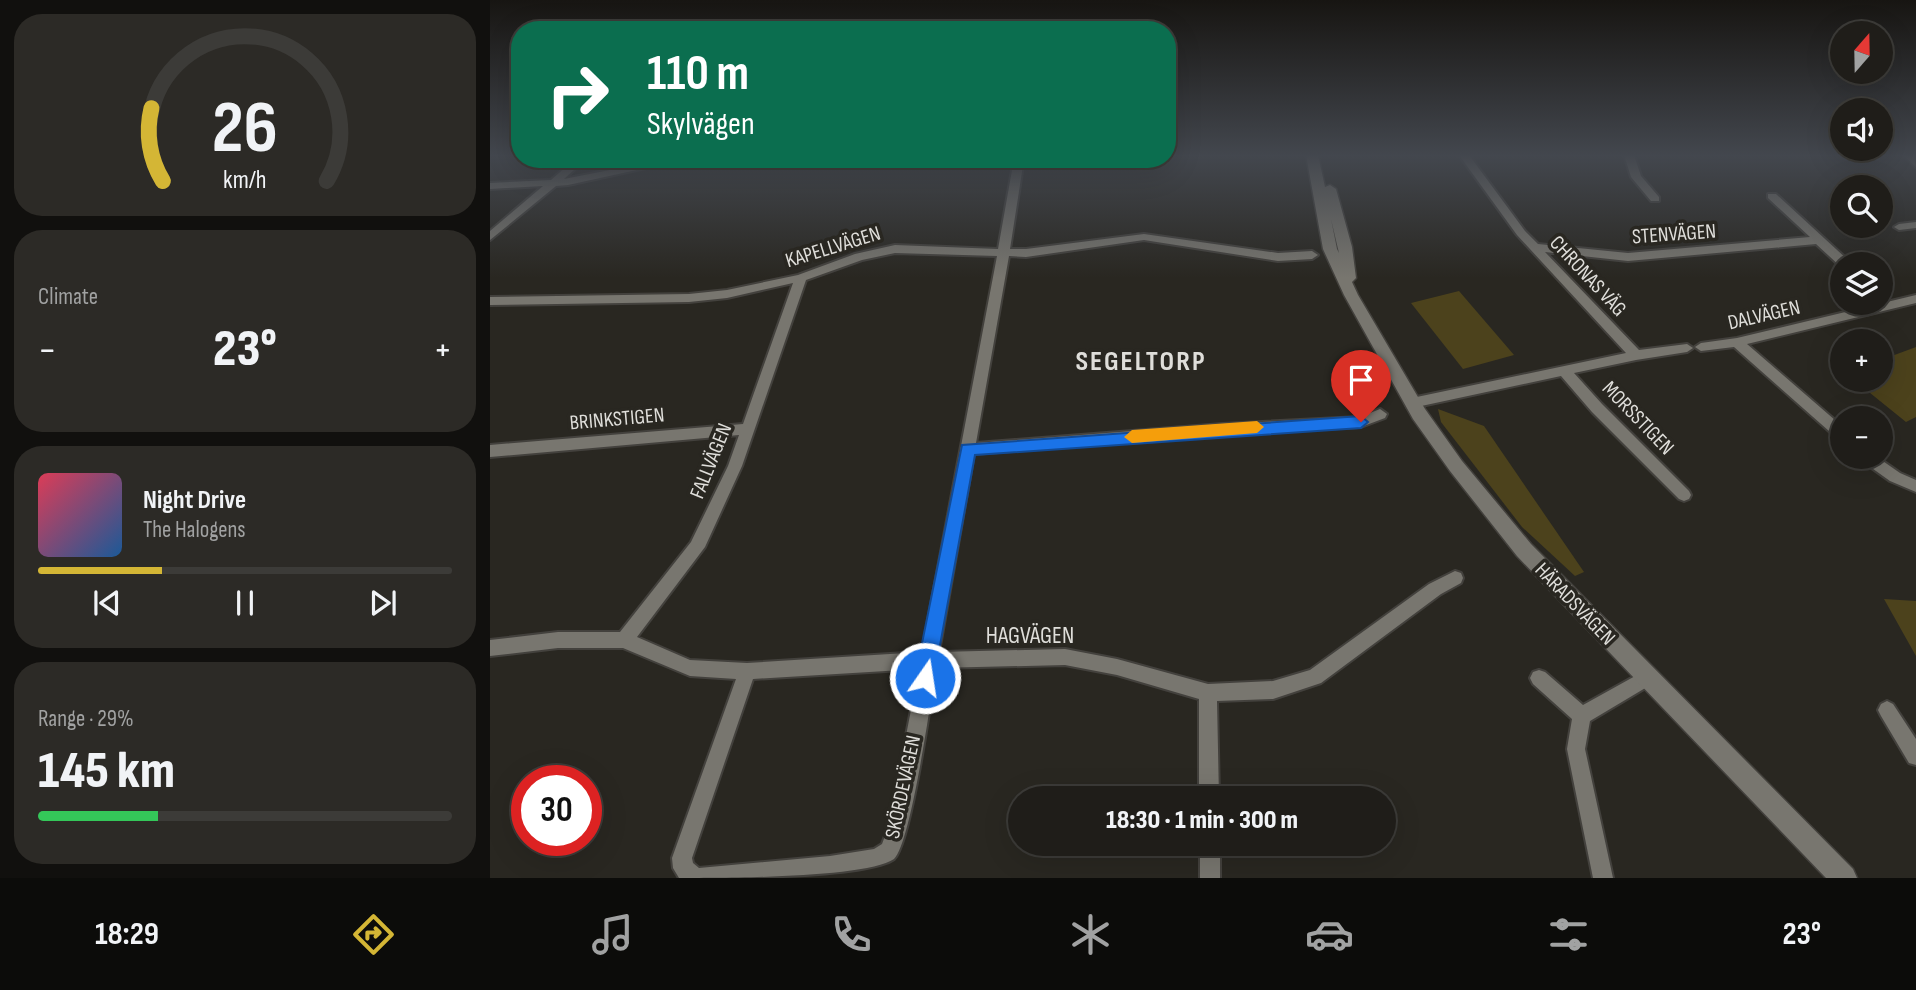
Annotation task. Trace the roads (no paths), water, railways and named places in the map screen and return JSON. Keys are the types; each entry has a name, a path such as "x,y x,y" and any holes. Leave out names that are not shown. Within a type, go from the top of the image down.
{"street":[{"path":"490,237 536,196"},
{"name":"SKÖRDEVÄGEN","path":"747,671 682,858 683,868 696,878 830,866 877,859 889,851 898,828 930,660 1013,196"},
{"name":"HÄRADSVÄGEN","path":"1320,196 1330,248 1351,295 1412,403 1456,466 1524,550 1844,878"},
{"name":"HÄRADSVÄGEN","path":"1332,196 1345,247 1351,295"},
{"name":"CHRONAS VÄG","path":"1496,196 1534,247 1636,355"},
{"path":"1772,196 1832,252"},
{"path":"1899,227 1916,225"},
{"name":"KAPELLVÄGEN","path":"490,301 689,298 727,294 801,278 859,257 895,249 927,248 1003,254 1144,237 1278,257 1312,255"},
{"name":"STENVÄGEN","path":"1534,247 1628,257 1818,240"},
{"name":"FALLVÄGEN","path":"624,640 698,547 735,466 801,278"},
{"name":"DALVÄGEN","path":"1893,301 1916,299"},
{"name":"DALVÄGEN","path":"1636,355 1737,342 1836,315"},
{"path":"1737,342 1830,424"},
{"path":"1412,403 1636,355"},
{"name":"MORSSTIGEN","path":"1563,369 1684,495"},
{"path":"968,449 1361,422 1380,414"},
{"name":"BRINKSTIGEN","path":"490,451 747,429"},
{"path":"1884,469 1895,477 1916,485"},
{"name":"HAGVÄGEN","path":"490,648 558,640 624,640 690,668 747,671 930,660 1065,657 1107,665 1208,693 1273,690 1315,677 1435,589 1455,578"},
{"path":"1539,678 1582,716"},
{"path":"1603,878 1576,749 1582,716 1646,678"},
{"path":"1208,693 1209,786"},
{"path":"1887,710 1916,756"},
{"path":"1210,856 1210,878"}],"district":[{"name":"SEGELTORP","path":"1141,361"}]}
